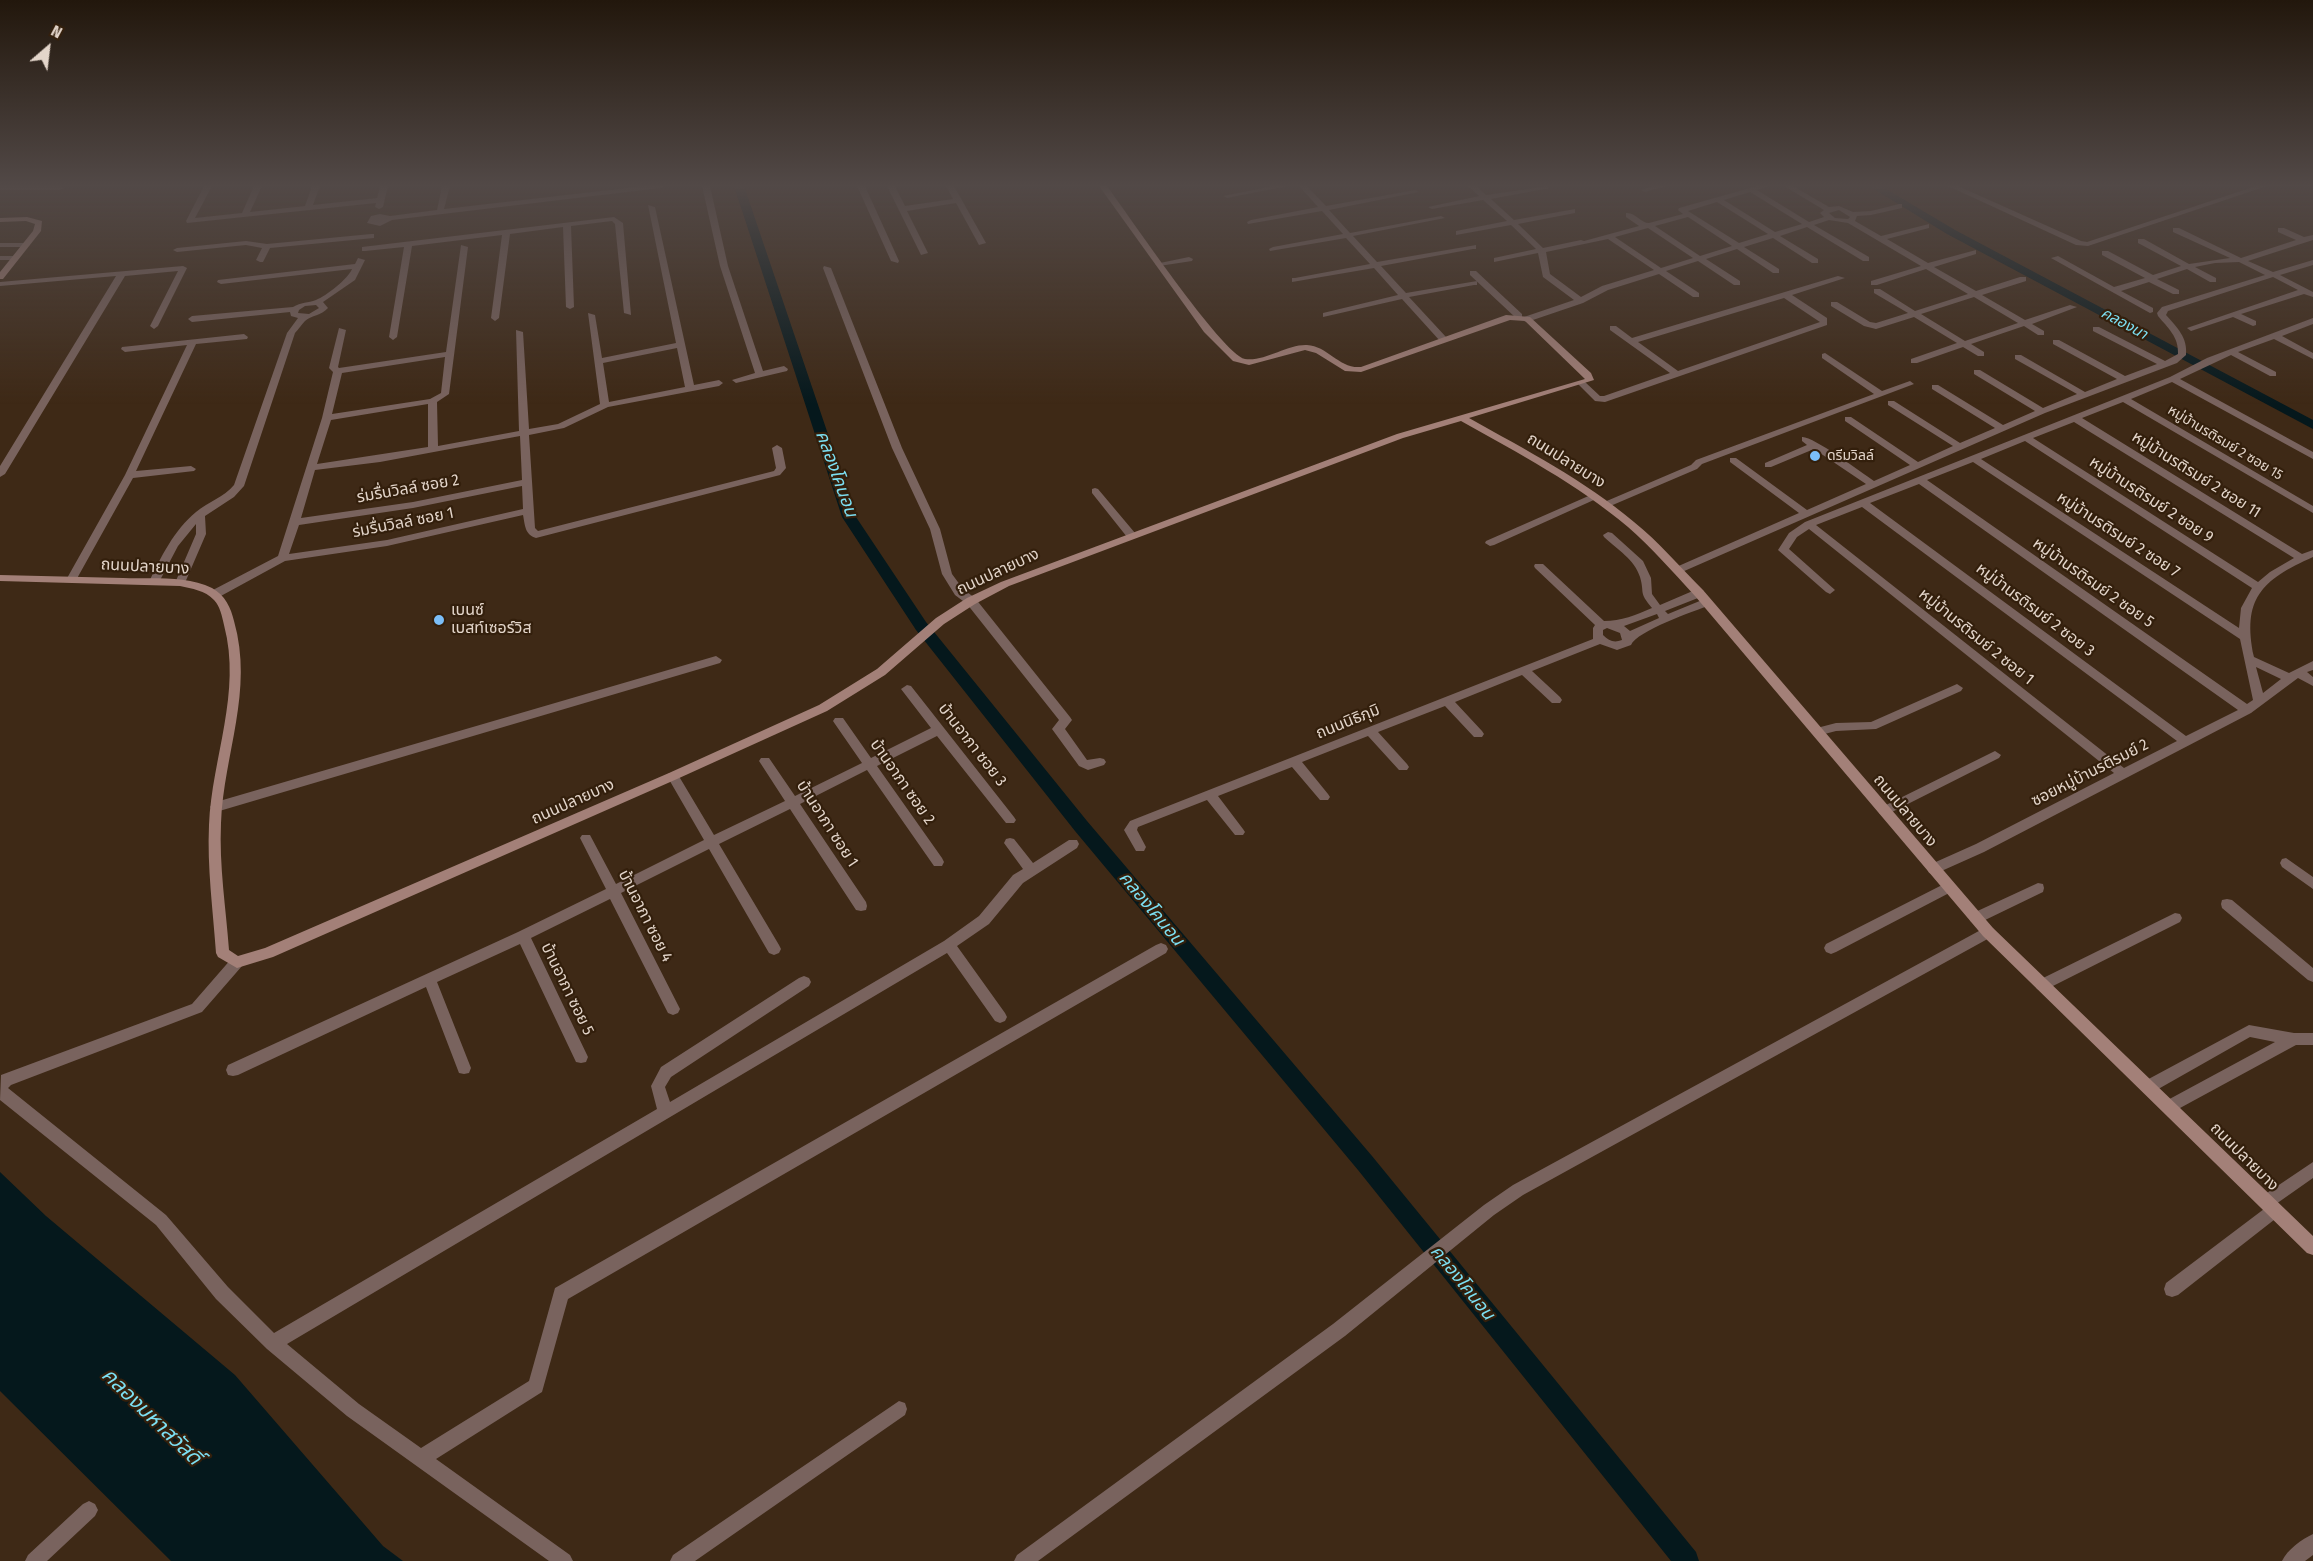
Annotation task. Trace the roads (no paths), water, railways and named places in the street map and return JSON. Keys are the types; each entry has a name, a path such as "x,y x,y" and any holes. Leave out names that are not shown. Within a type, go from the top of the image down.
{"street":[{"path":"0,277 14,259"},
{"path":"192,319 295,309 308,303 318,302 352,278 362,259"},
{"path":"393,337 406,259"},
{"path":"327,418 432,401 445,394 462,259"},
{"path":"495,318 503,259"},
{"path":"568,259 570,307"},
{"path":"622,259 628,313"},
{"path":"662,259 690,388"},
{"path":"722,259 760,375"},
{"path":"1155,259 1207,330 1229,353 1242,362 1305,347 1314,347 1321,349 1341,366 1357,370 1509,317 1523,317 1580,301 1605,288 1694,259"},
{"path":"1159,264 1189,259"},
{"path":"1370,259 1443,339"},
{"path":"1295,280 1409,259"},
{"path":"1497,260 1502,259"},
{"path":"1543,259 1546,275 1580,301"},
{"path":"1642,259 1696,295"},
{"path":"1698,259 1737,284"},
{"path":"1757,259 1776,271"},
{"path":"1914,259 2041,333"},
{"path":"1950,259 1875,287 1981,354"},
{"path":"2057,259 2150,310"},
{"path":"2116,259 2176,292"},
{"path":"2173,259 2213,280"},
{"path":"2114,290 2188,267 2225,259"},
{"path":"2231,259 2305,293"},
{"path":"2234,259 2241,260 2269,276"},
{"path":"1678,570 1807,519 1873,485 2042,411 2165,365 2182,351 2179,335 2162,316 2162,312 2313,262"},
{"path":"220,282 359,266"},
{"path":"0,284 183,268 154,326"},
{"path":"826,268 897,448 935,529 947,574 959,592 971,601 1063,717 1058,729 1083,763 1088,765 1100,762"},
{"path":"1473,273 1588,375 1590,380 1582,384 1601,400 1824,322 1786,296"},
{"path":"0,474 120,274"},
{"path":"1632,341 1841,278"},
{"path":"1834,304 1871,326 1916,314 2023,279"},
{"path":"1326,315 1404,296 1474,283"},
{"path":"2191,328 2305,293"},
{"path":"295,309 293,312 295,316 304,317 323,310 324,305 318,302"},
{"path":"1914,361 2073,307"},
{"path":"2234,314 2253,323"},
{"path":"591,315 605,405"},
{"path":"154,582 177,537 200,514 239,486 291,333 304,317"},
{"path":"1830,590 1783,550 1807,519 1865,504 2173,379 2210,360 2313,321"},
{"path":"1613,328 1677,374"},
{"path":"2096,329 2165,365"},
{"path":"342,330 333,368 338,371 450,354"},
{"path":"519,332 528,511 533,533 546,534 777,473 782,468 777,448"},
{"path":"2274,335 2313,356"},
{"path":"125,349 244,337"},
{"path":"71,580 130,475 193,342"},
{"path":"2056,342 2123,379"},
{"path":"598,361 681,345"},
{"path":"2231,352 2273,374"},
{"path":"1825,356 1880,394"},
{"path":"2018,357 2083,394"},
{"path":"736,380 784,369"},
{"path":"283,558 327,418 338,371"},
{"path":"1977,372 2042,411"},
{"path":"2173,379 2313,456"},
{"path":"311,468 561,426 605,405 719,383"},
{"name":"ถนนปลายบาง","path":"237,962 268,953 823,708 880,672 940,621 971,601 1005,584 1400,436 1582,384"},
{"path":"1605,505 1684,471 1699,462 1910,384"},
{"path":"1935,387 2003,429"},
{"name":"หมู่บ้านรติรมย์ 2 ซอย 15","path":"2124,399 2313,510"},
{"path":"432,401 433,449"},
{"path":"1892,403 1960,447"},
{"name":"ถนนปลายบาง","path":"1460,417 1546,466 1605,505 1650,542 1703,598 1988,932 2313,1247"},
{"name":"หมู่บ้านรติรมย์ 2 ซอย 11","path":"2075,418 2302,558"},
{"path":"1848,419 1918,466"},
{"name":"หมู่บ้านรติรมย์ 2 ซอย 9","path":"2026,438 2259,587"},
{"path":"1806,439 1873,485"},
{"path":"1768,465 1815,445"},
{"name":"หมู่บ้านรติรมย์ 2 ซอย 7","path":"1974,459 2245,637"},
{"name":"หมู่บ้านรติรมย์ 2 ซอย 1","path":"1733,460 2123,774"},
{"path":"130,475 191,469"},
{"name":"หมู่บ้านรติรมย์ 2 ซอย 5","path":"1922,481 2247,710"},
{"name":"ร่มรื่นวิลล์ ซอย 2","path":"294,522 413,505 526,482"},
{"path":"1095,492 1131,535"},
{"path":"1490,543 1593,497"},
{"name":"หมู่บ้านรติรมย์ 2 ซอย 3","path":"1865,504 2186,742"},
{"name":"ร่มรื่นวิลล์ ซอย 1","path":"215,594 283,558 387,543 528,511"},
{"path":"180,583 201,534 200,514"},
{"path":"1608,536 1638,563 1644,572 1647,595 1667,620"},
{"path":"2259,701 2245,637 2246,608 2259,587 2313,553"},
{"path":"1539,566 1608,625 1624,630 1628,638"},
{"name":"ถนนปลายบาง","path":"0,578 180,583 215,594"},
{"path":"0,1085 6,1080 197,1008 237,962 223,953 215,842 216,807 236,700 238,666 234,634 223,604 215,594"},
{"path":"1703,598 1667,620 1640,630 1626,642 1617,646 1600,640 1596,632 1608,625 1630,621 1657,610 1703,598"},
{"name":"ถนนนิธิภุมิ","path":"1140,846 1130,830 1134,824 1600,640"},
{"path":"2249,659 2313,682"},
{"path":"216,807 716,660"},
{"name":"ซอยหมู่บ้านรติรมย์ 2","path":"1933,869 1980,848 2247,710 2294,675 2313,665"},
{"path":"1523,670 1556,700"},
{"path":"1817,732 1836,727 1872,726 1956,688"},
{"name":"บ้านอาภา ซอย 3","path":"907,689 1010,820"},
{"path":"1447,700 1478,734"},
{"name":"บ้านอาภา ซอย 2","path":"839,721 938,862"},
{"path":"233,1070 523,936 940,729"},
{"path":"1371,731 1403,767"},
{"path":"1884,811 1995,755"},
{"name":"บ้านอาภา ซอย 1","path":"765,760 861,906"},
{"path":"1294,761 1324,797"},
{"path":"673,776 774,949"},
{"path":"1210,795 1239,832"},
{"name":"บ้านอาภา ซอย 4","path":"586,838 673,1009"},
{"path":"1010,843 1030,869"},
{"path":"273,1343 949,945 984,920 1018,879 1030,869 1073,844"},
{"path":"2286,864 2313,884"},
{"path":"1832,948 1948,887"},
{"path":"1976,918 2038,888"},
{"path":"2227,904 2313,976"},
{"path":"2042,985 2175,918"},
{"path":"1023,1561 1339,1330 1425,1260 1518,1190 1988,932"},
{"name":"บ้านอาภา ซอย 5","path":"523,936 581,1057"},
{"path":"949,945 1000,1017"},
{"path":"422,1458 536,1386 561,1294 1161,949"},
{"path":"429,979 464,1068"},
{"path":"665,1112 658,1086 666,1072 804,982"},
{"path":"2148,1087 2249,1031 2294,1039 2313,1039"},
{"path":"2169,1107 2294,1039"},
{"path":"0,1091 161,1220 222,1293 273,1343 353,1410 564,1561"},
{"path":"2172,1289 2313,1169"},
{"path":"679,1561 899,1409"},
{"path":"34,1561 88,1510"},
{"path":"2291,1561 2313,1543"}],"water":[{"name":"คลองมหาสวัสดิ์","path":"0,1172 46,1216 235,1375 383,1546 403,1561 171,1561 0,1391"}],"waterway":[{"name":"คลองโคนอน","path":"763,259 849,517 921,626 1081,826 1365,1163 1687,1561"},
{"name":"คลองนา","path":"2001,259 2313,425"}],"place":[{"name":"ดรีมวิลล์","path":"1815,456"},
{"name":"เบนซ์ เบสท์เซอร์วิส","path":"439,620"}]}
